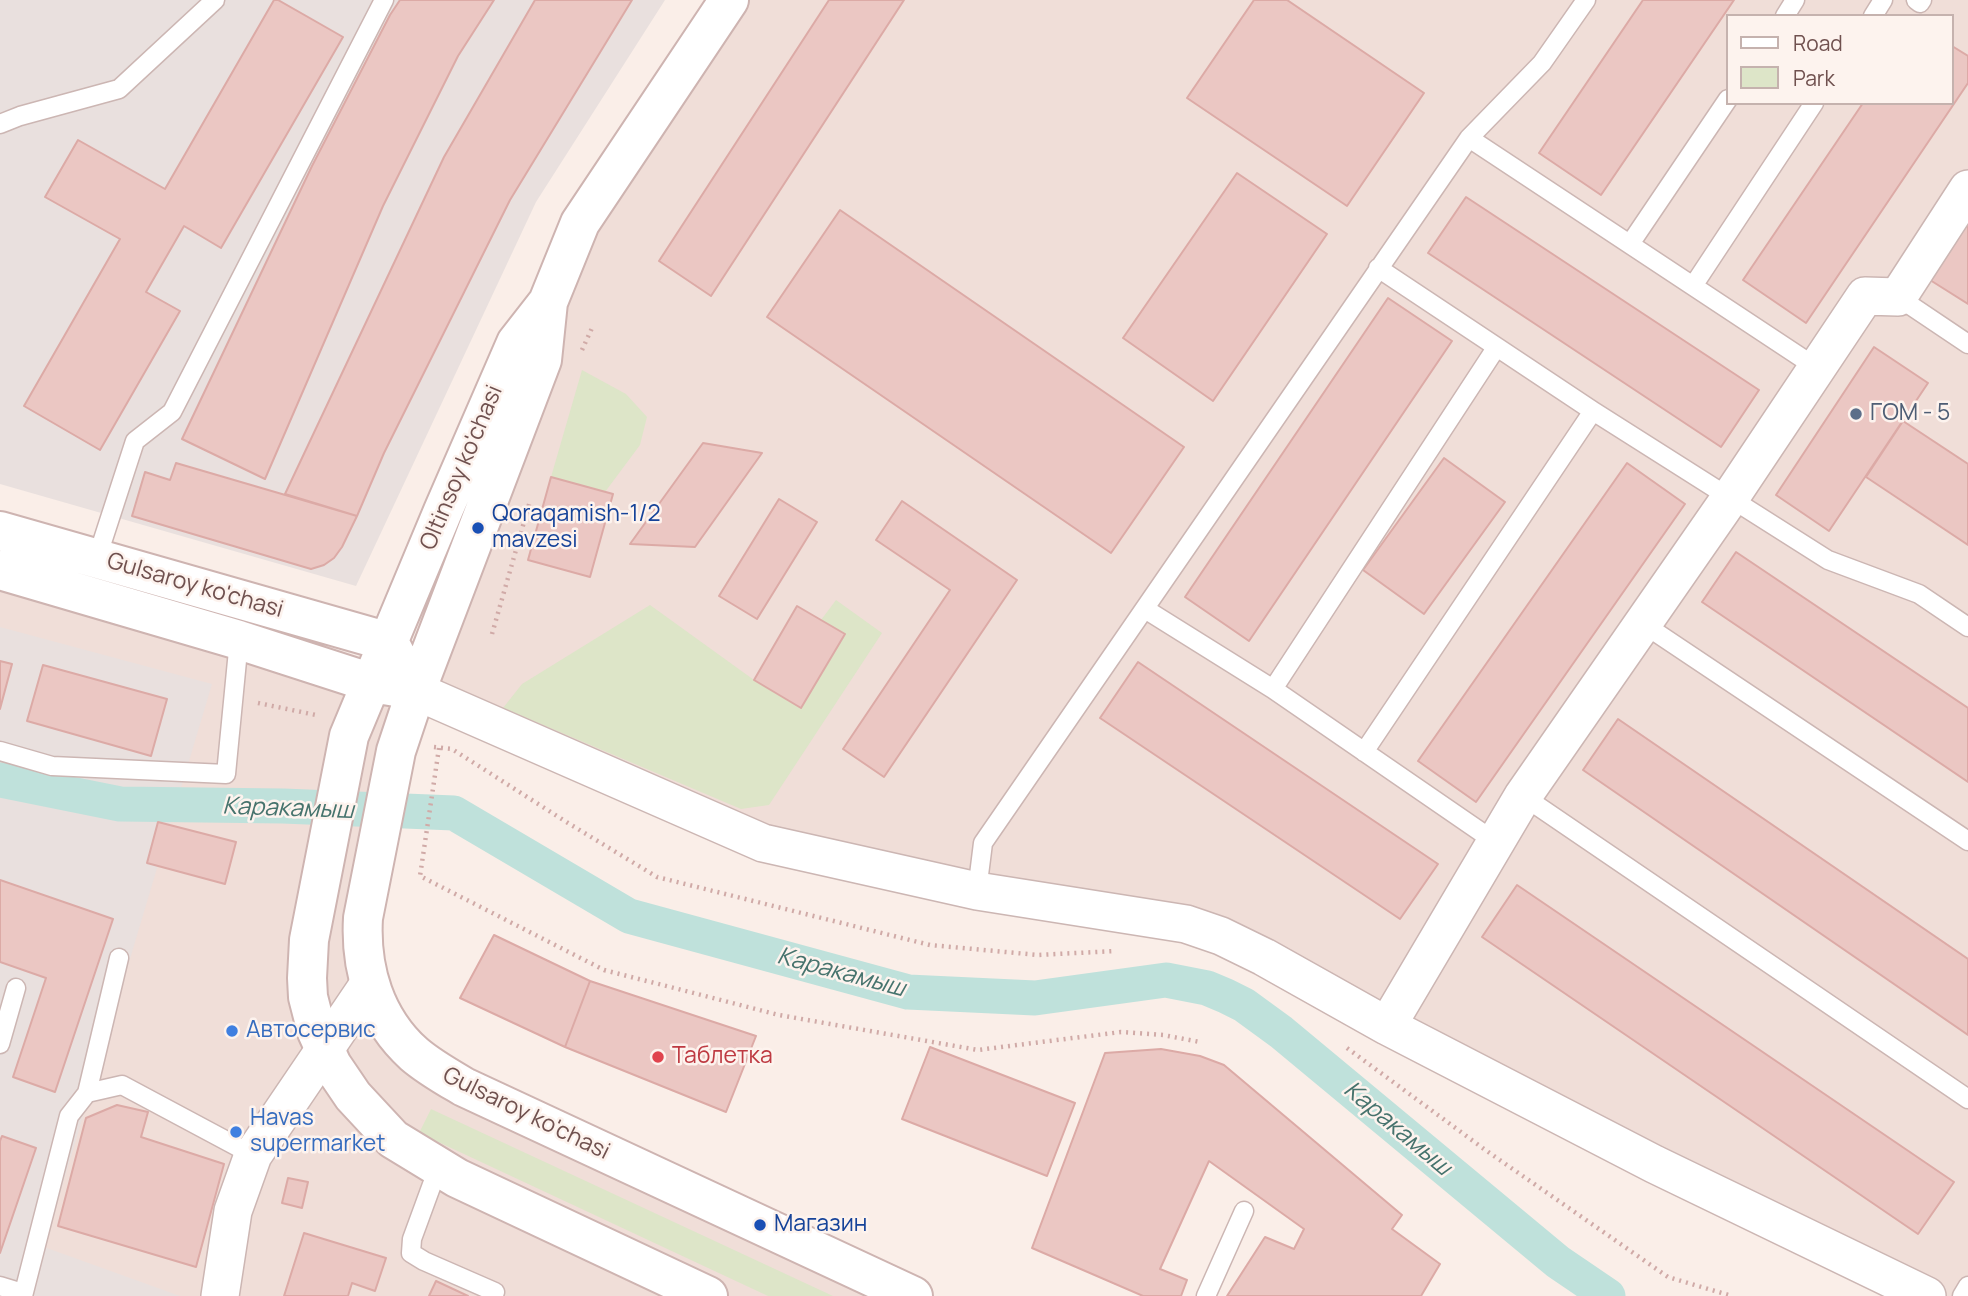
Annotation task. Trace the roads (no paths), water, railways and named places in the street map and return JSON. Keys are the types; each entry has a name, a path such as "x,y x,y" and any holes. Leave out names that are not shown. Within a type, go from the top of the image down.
{"main road":[{"name":"Oltinsoy ko'chasi","path":"389,642 516,343 548,302 580,223 729,0"},
{"name":"Oltinsoy ko'chasi","path":"416,691 542,360 548,302"},
{"name":"Gulsaroy ko'chasi","path":"0,531 389,642"},
{"name":"Gulsaroy ko'chasi","path":"0,570 239,640 372,683 416,691 412,749 368,885 362,941 369,984 388,1023 400,1040 431,1067 464,1087 913,1296"},
{"path":"389,642 349,736 309,940 307,978 312,1014 324,1050 365,1111 393,1139 438,1168 708,1296"},
{"path":"389,642 416,691"}],"street":[{"path":"1387,1026 1522,796 1730,498 1865,296 1898,297 1968,189"},
{"path":"416,691 763,843 977,891 1186,924 1221,936 1387,1026 1654,1164 1927,1296"},
{"path":"220,1296 233,1211 253,1155 369,984"}],"lane":[{"path":"0,124 119,89 215,0"},
{"path":"97,558 135,441 172,412 384,0"},
{"path":"977,891 983,843 1469,138 1542,63 1586,0"},
{"path":"1916,0 1920,3 1922,0"},
{"path":"1630,244 1727,100"},
{"path":"1693,286 1813,105"},
{"path":"1469,138 1817,368"},
{"path":"1378,268 1593,411 1828,560 1919,594 1968,627"},
{"path":"1898,297 1968,344"},
{"path":"1273,689 1496,348"},
{"path":"1364,752 1593,411"},
{"path":"1145,609 1273,689 1494,841"},
{"path":"1642,623 1968,841"},
{"path":"0,751 52,766 226,774 239,640"},
{"path":"1522,796 1968,1099"},
{"path":"0,1286 23,1295 69,1116 87,1093 118,958"},
{"path":"0,1044 16,988"},
{"path":"87,1093 122,1085 253,1155"},
{"path":"438,1168 412,1239 411,1253 495,1292"},
{"path":"1206,1296 1244,1210"},
{"path":"1962,1296 1968,1286"}],"waterway":[{"name":"Каракамыш","path":"0,780 120,804 283,806 454,813 629,916 908,992 1035,998 1166,980 1207,988 1244,1005 1281,1032 1558,1262 1608,1296"}],"place":[{"name":"ГОМ - 5","path":"1856,414"},
{"name":"Qoraqamish-1/2 mavzesi","path":"478,528"},
{"name":"Автосервис","path":"232,1031"},
{"name":"Таблетка","path":"658,1057"},
{"name":"Havas supermarket","path":"236,1132"},
{"name":"Магазин","path":"760,1225"}]}
